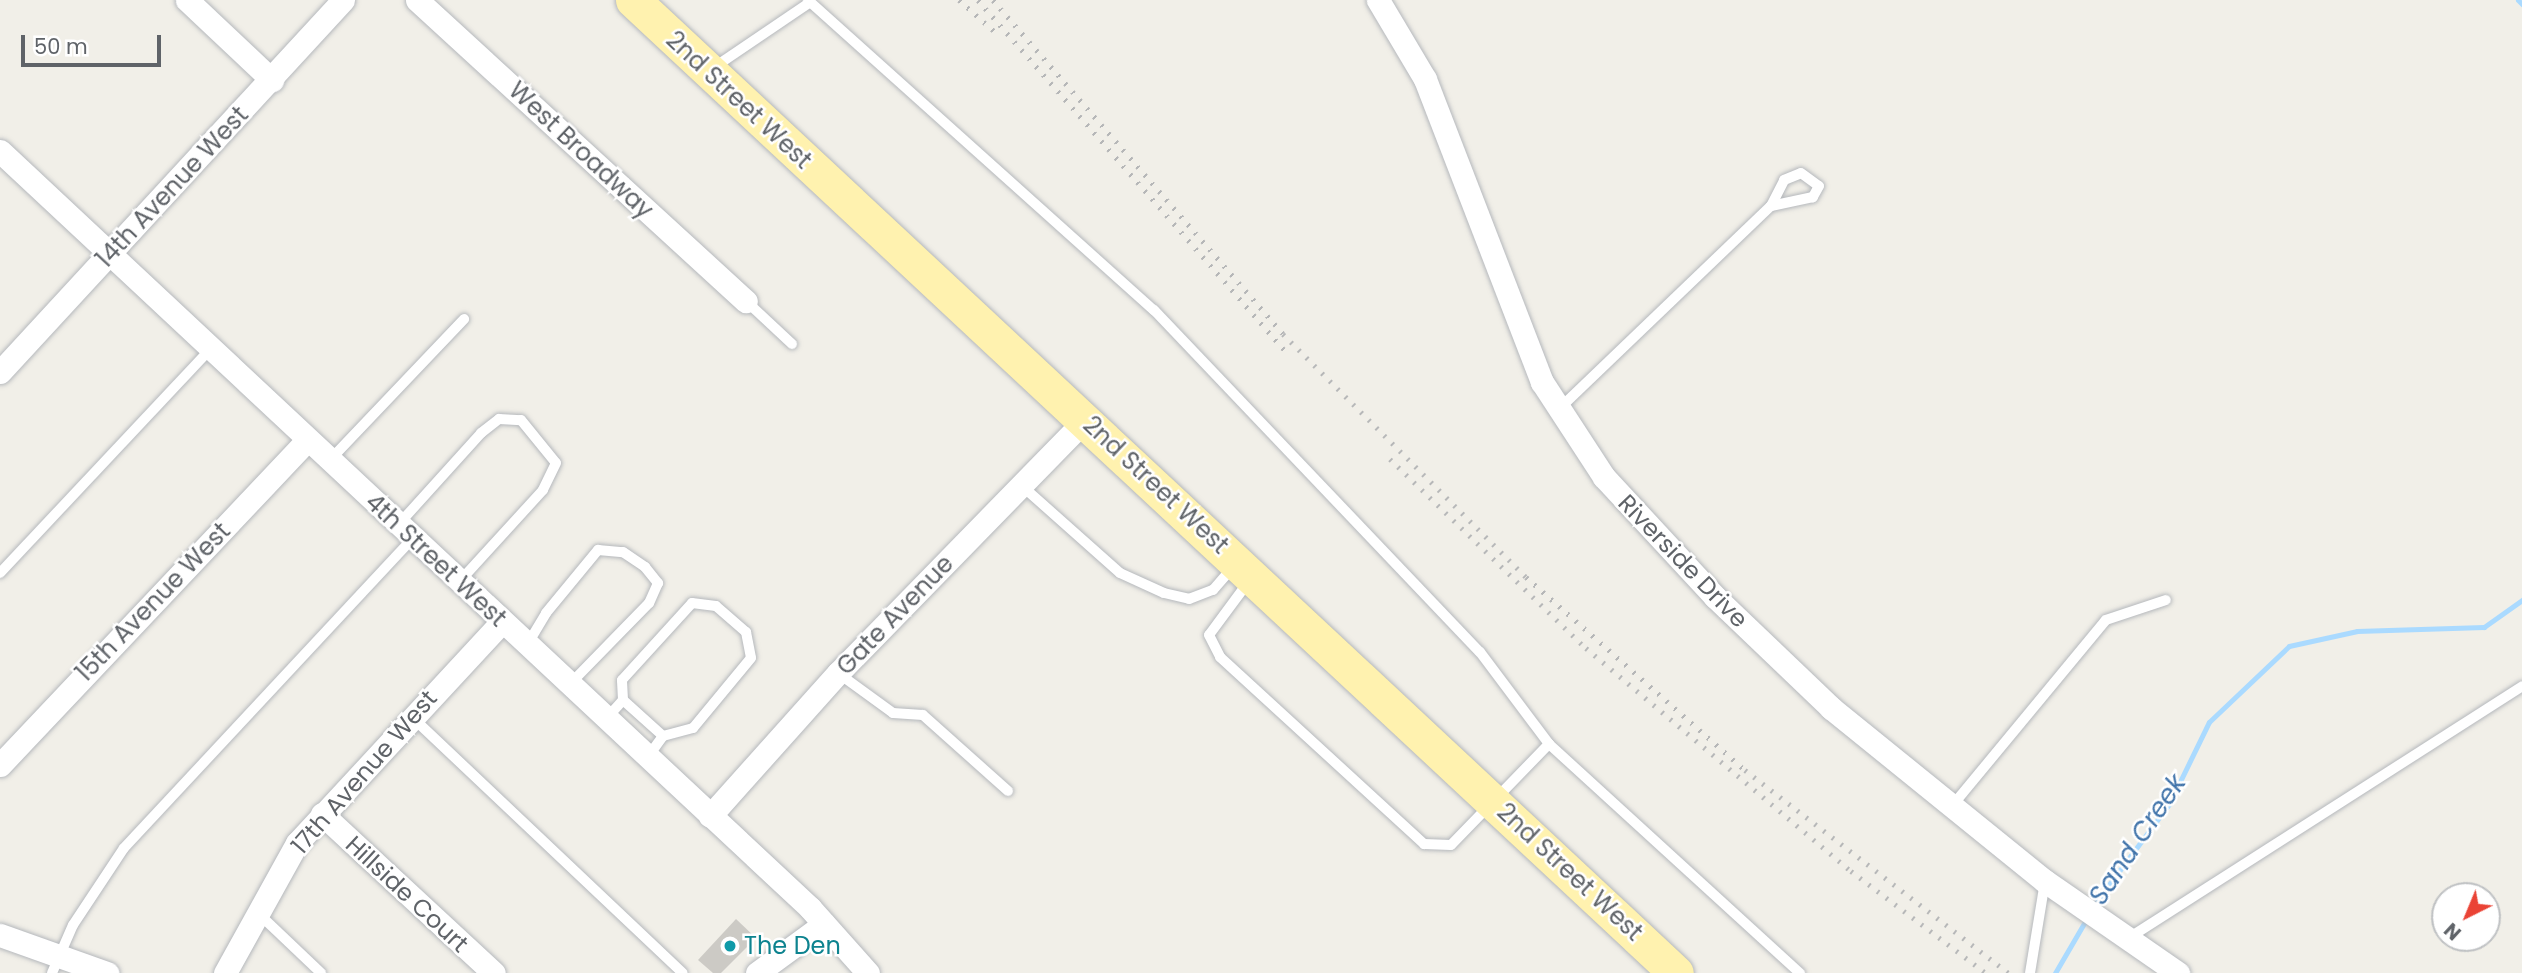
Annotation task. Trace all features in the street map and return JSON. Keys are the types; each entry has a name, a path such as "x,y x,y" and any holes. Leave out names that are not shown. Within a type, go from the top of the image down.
{"main road":[{"name":"2nd Street West","path":"633,0 707,72 1246,568 1676,973"}],"street":[{"path":"187,0 272,80"},
{"name":"14th Avenue West","path":"0,372 343,0"},
{"name":"West Broadway","path":"417,0 746,301"},
{"name":"Riverside Drive","path":"1378,0 1425,79 1558,410 1604,477 1724,607 1831,708 2045,881 2178,973"},
{"name":"4th Street West","path":"0,151 648,757 824,924 868,973"},
{"name":"Gate Avenue","path":"710,816 838,673 1086,419"},
{"name":"15th Avenue West","path":"0,765 307,440"},
{"name":"17th Avenue West","path":"225,973 297,843 502,622"},
{"name":"Hillside Court","path":"322,814 494,973"},
{"path":"757,973 824,924"},
{"path":"0,935 55,964 107,973"}],"lane":[{"path":"707,72 808,1 1154,310 1480,652 1549,744 1800,973"},
{"path":"1558,410 1771,206"},
{"path":"746,301 792,344"},
{"path":"329,461 464,319"},
{"path":"0,573 210,349"},
{"path":"55,964 124,848 405,532 481,433 499,419 520,420 556,463 543,490 458,582"},
{"path":"1021,485 1120,573 1164,593 1189,599 1213,590 1246,568"},
{"path":"527,645 545,613 598,550 623,552 645,568 658,583 649,603 570,685"},
{"path":"1246,568 1209,635 1220,657 1423,845 1451,845 1496,802 1549,744"},
{"path":"1952,806 2106,620 2166,600"},
{"path":"606,719 623,700 622,680 692,603 716,606 746,632 751,658 693,728 663,736 648,757"},
{"path":"838,673 893,713 923,715 1008,791"},
{"path":"2127,939 2522,686"},
{"path":"623,700 663,736"},
{"path":"412,717 683,973"},
{"path":"2030,973 2045,881"},
{"path":"258,913 321,973"}],"building":[{"name":"The Den","path":"736,919 756,938 721,973 713,973 698,960"}],"waterway":[{"name":"Sand Creek","path":"2518,0 2522,4"},
{"name":"Sand Creek","path":"2093,906 2169,804 2209,722 2289,646 2357,631 2484,627 2522,600"},
{"name":"Sand Creek","path":"2055,973 2087,918"}],"railway":[{"path":"959,0 994,31"},
{"path":"978,0 1288,354"},
{"path":"993,0 1283,334 1526,577 1745,770 2009,973"},
{"path":"1390,459 1586,648 1851,871 1986,973"}],"place":[{"name":"The Den","path":"730,946"}]}
